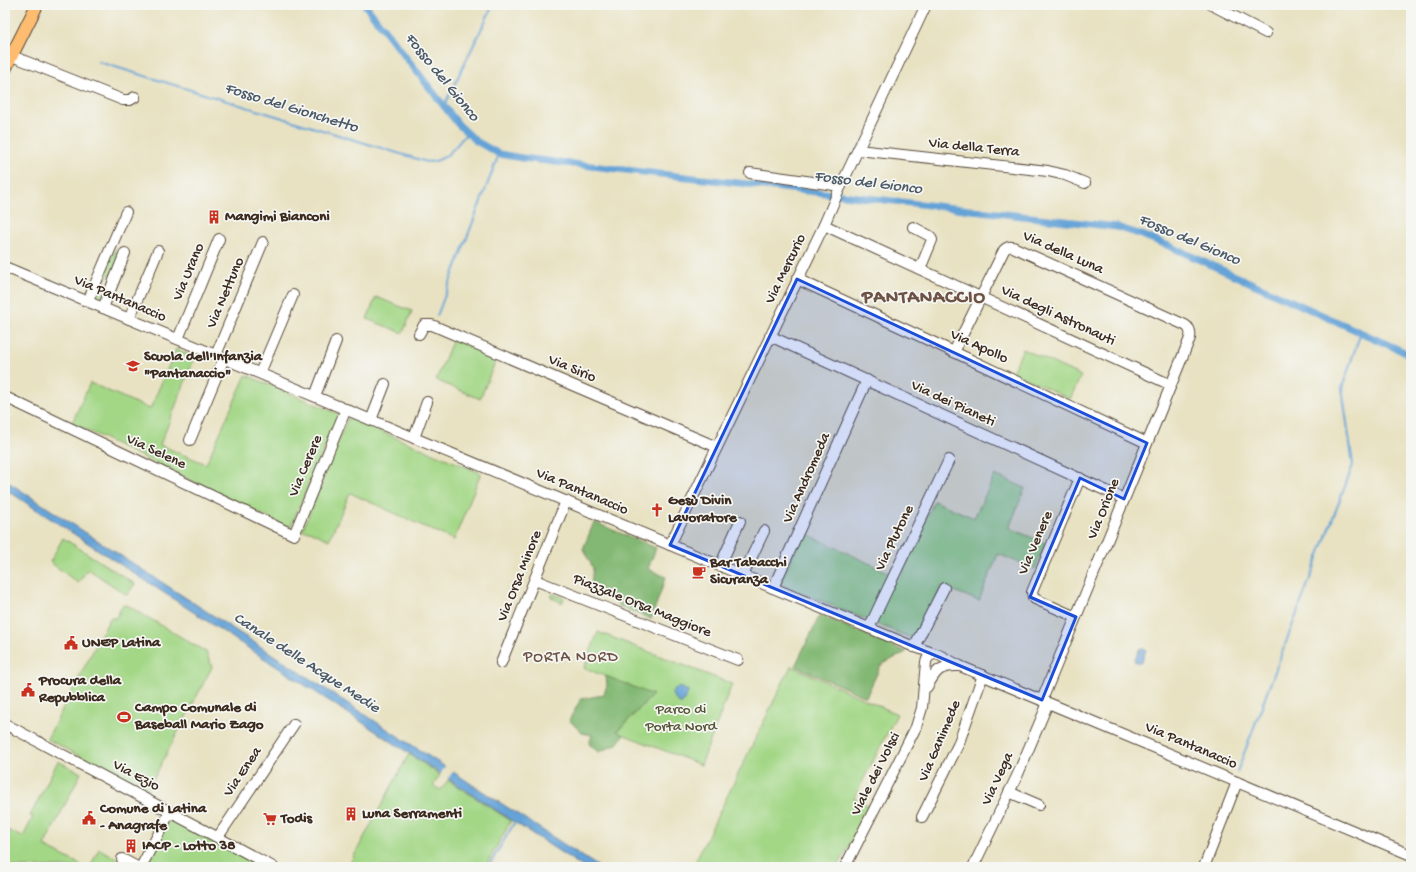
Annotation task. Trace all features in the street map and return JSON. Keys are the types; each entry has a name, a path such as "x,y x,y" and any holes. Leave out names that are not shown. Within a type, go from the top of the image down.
{"main road":[{"path":"5,69 37,5"}],"street":[{"name":"Via Mercurio","path":"670,545 824,225 838,191 926,5"},
{"path":"1212,5 1266,33"},
{"path":"12,56 123,100 130,100 135,97"},
{"name":"Via della Terra","path":"858,150 1048,171 1065,175 1085,184"},
{"path":"750,173 838,191"},
{"path":"88,301 126,212"},
{"name":"Via degli Astronauti","path":"824,225 1171,385"},
{"path":"913,227 930,236 932,240 920,269"},
{"name":"Via Urano","path":"178,339 219,239"},
{"name":"Via Nettuno","path":"220,357 263,242"},
{"name":"Via della Luna","path":"954,352 1004,250 1006,247 1012,246 1185,325 1190,330"},
{"path":"129,319 158,251"},
{"path":"103,308 125,253"},
{"name":"Via Pantanaccio","path":"5,267 914,647 932,659 960,666 983,675 1411,854"},
{"path":"101,272 114,278"},
{"name":"Via Apollo","path":"797,279 1146,443"},
{"path":"260,373 293,295"},
{"name":"Via Sirio","path":"419,334 424,325 432,325 717,447"},
{"name":"Via Orione","path":"1045,701 1076,617 1190,338 1190,330"},
{"name":"Via dei Pianeti","path":"770,336 1124,499"},
{"path":"315,396 336,341"},
{"path":"190,440 220,357"},
{"name":"Via Andromeda","path":"773,588 868,380"},
{"path":"371,420 385,384"},
{"name":"Via Selene","path":"5,397 294,535"},
{"path":"414,438 427,402"},
{"name":"Via Cerere","path":"294,535 346,409"},
{"name":"Via Plutone","path":"869,628 949,460"},
{"name":"Via Venere","path":"1076,617 1036,599 1033,597 1032,592 1080,478"},
{"name":"Via Orsa Minore","path":"501,663 566,501"},
{"path":"720,566 740,520"},
{"path":"743,576 764,531"},
{"name":"Piazzale Orsa Maggiore","path":"535,580 738,660"},
{"path":"914,647 944,588"},
{"path":"932,659 943,662 939,669 931,670 932,659"},
{"name":"Viale dei Volsci","path":"845,867 914,733 920,715 924,692 923,684 932,659"},
{"name":"Via Pantanaccio","path":"939,669 960,666"},
{"name":"Viale dei Volsci","path":"924,692 939,669"},
{"name":"Via Ganimede","path":"922,817 958,745 983,675"},
{"name":"Via Vega","path":"973,867 1018,774 1045,701"},
{"name":"Via Ezio","path":"5,724 274,867"},
{"name":"Via Enea","path":"218,837 294,724"},
{"path":"1204,867 1237,782"},
{"path":"1009,792 1039,805"},
{"path":"141,867 170,812"},
{"path":"122,859 137,867"}],"highlighted area":[{"path":"797,279 1147,443 1124,499 1080,478 1030,597 1076,617 1042,700 670,545"}],"green space":[{"path":"116,249 123,251 114,273 107,275 101,289 104,296 102,301 92,297 111,255 114,254"},
{"path":"376,297 412,311 403,333 367,319"},
{"path":"454,337 498,355 480,399 436,380"},
{"path":"176,349 195,357 160,445 206,464 246,375 339,414 290,528 72,423 90,383 150,409"},
{"path":"1023,349 1081,376 1070,399 1012,372"},
{"path":"348,418 481,473 454,540 350,493 329,540 310,531 302,531"},
{"path":"995,475 1025,488 1009,528 1045,543 1035,569 998,554 979,601 942,586 916,640 780,584 803,532 900,578 934,501 974,518"},
{"path":"594,522 656,548 648,569 666,577 651,619 619,606 614,597 591,585 593,568 583,549"},
{"path":"63,538 135,584 127,595 88,569 78,583 50,562"},
{"path":"554,594 564,598 562,603 551,597 551,595"},
{"name":"Campo Comunale di Baseball Mario Zago","path":"127,605 206,652 212,667 147,791 47,739 110,618 116,618 122,606"},
{"path":"820,615 906,652 881,665 866,697 795,666"},
{"name":"Parco di Porta Nord","path":"598,632 732,684 701,765 617,732 653,695 584,668"},
{"path":"791,666 897,714 854,798 869,806 838,867 706,867 696,860"},
{"path":"606,676 653,695 617,731 624,735 616,745 598,752 589,744 592,735 582,733 569,720 581,699 603,695 607,686"},
{"path":"409,754 440,775 433,786 441,790 448,780 511,821 485,867 348,867"},
{"path":"58,761 81,773 44,846 85,867 5,867 5,829 23,837 33,817 30,816"},
{"path":"169,819 262,867 144,867"},
{"path":"99,849 134,867 90,867"}],"water":[{"path":"5,480 599,867 583,867 5,489"},
{"path":"1140,648 1146,650 1141,663 1134,661"},
{"path":"678,687 689,691 681,705 672,695 673,690"}],"pier":[{"path":"446,765 454,770 447,780 440,775"}],"waterway":[{"name":"Fosso del Gionco","path":"365,5 458,124 476,141 499,154 522,158 1117,227 1169,246 1411,355"},
{"path":"444,106 493,5"},
{"name":"Fosso del Gionchetto","path":"99,62 427,162 434,161 445,156 467,133"},
{"path":"437,316 499,154"},
{"path":"1237,772 1353,465 1342,388 1361,332"},
{"path":"488,867 516,820"}],"place":[{"name":"Mangimi Bianconi","path":"214,217"},
{"name":"Scuola dell'Infanzia \"Pantanaccio\"","path":"133,366"},
{"name":"Gesù Divin Lavoratore","path":"657,510"},
{"name":"Bar Tabacchi Sicuranza","path":"699,572"},
{"name":"UNEP Latina","path":"71,643"},
{"name":"Procura della Repubblica","path":"28,690"},
{"name":"Campo Comunale di Baseball Mario Zago","path":"124,717"},
{"name":"Luna Serramenti","path":"351,814"},
{"name":"Comune di Latina - Anagrafe","path":"89,818"},
{"name":"Todis","path":"270,819"},
{"name":"IACP - Lotto 38","path":"131,846"}],"district":[{"name":"PANTANACCIO","path":"924,298"},
{"name":"PORTA NORD","path":"571,658"}],"water label":[{"name":"Canale delle Acque Medie","path":"306,664"}]}
